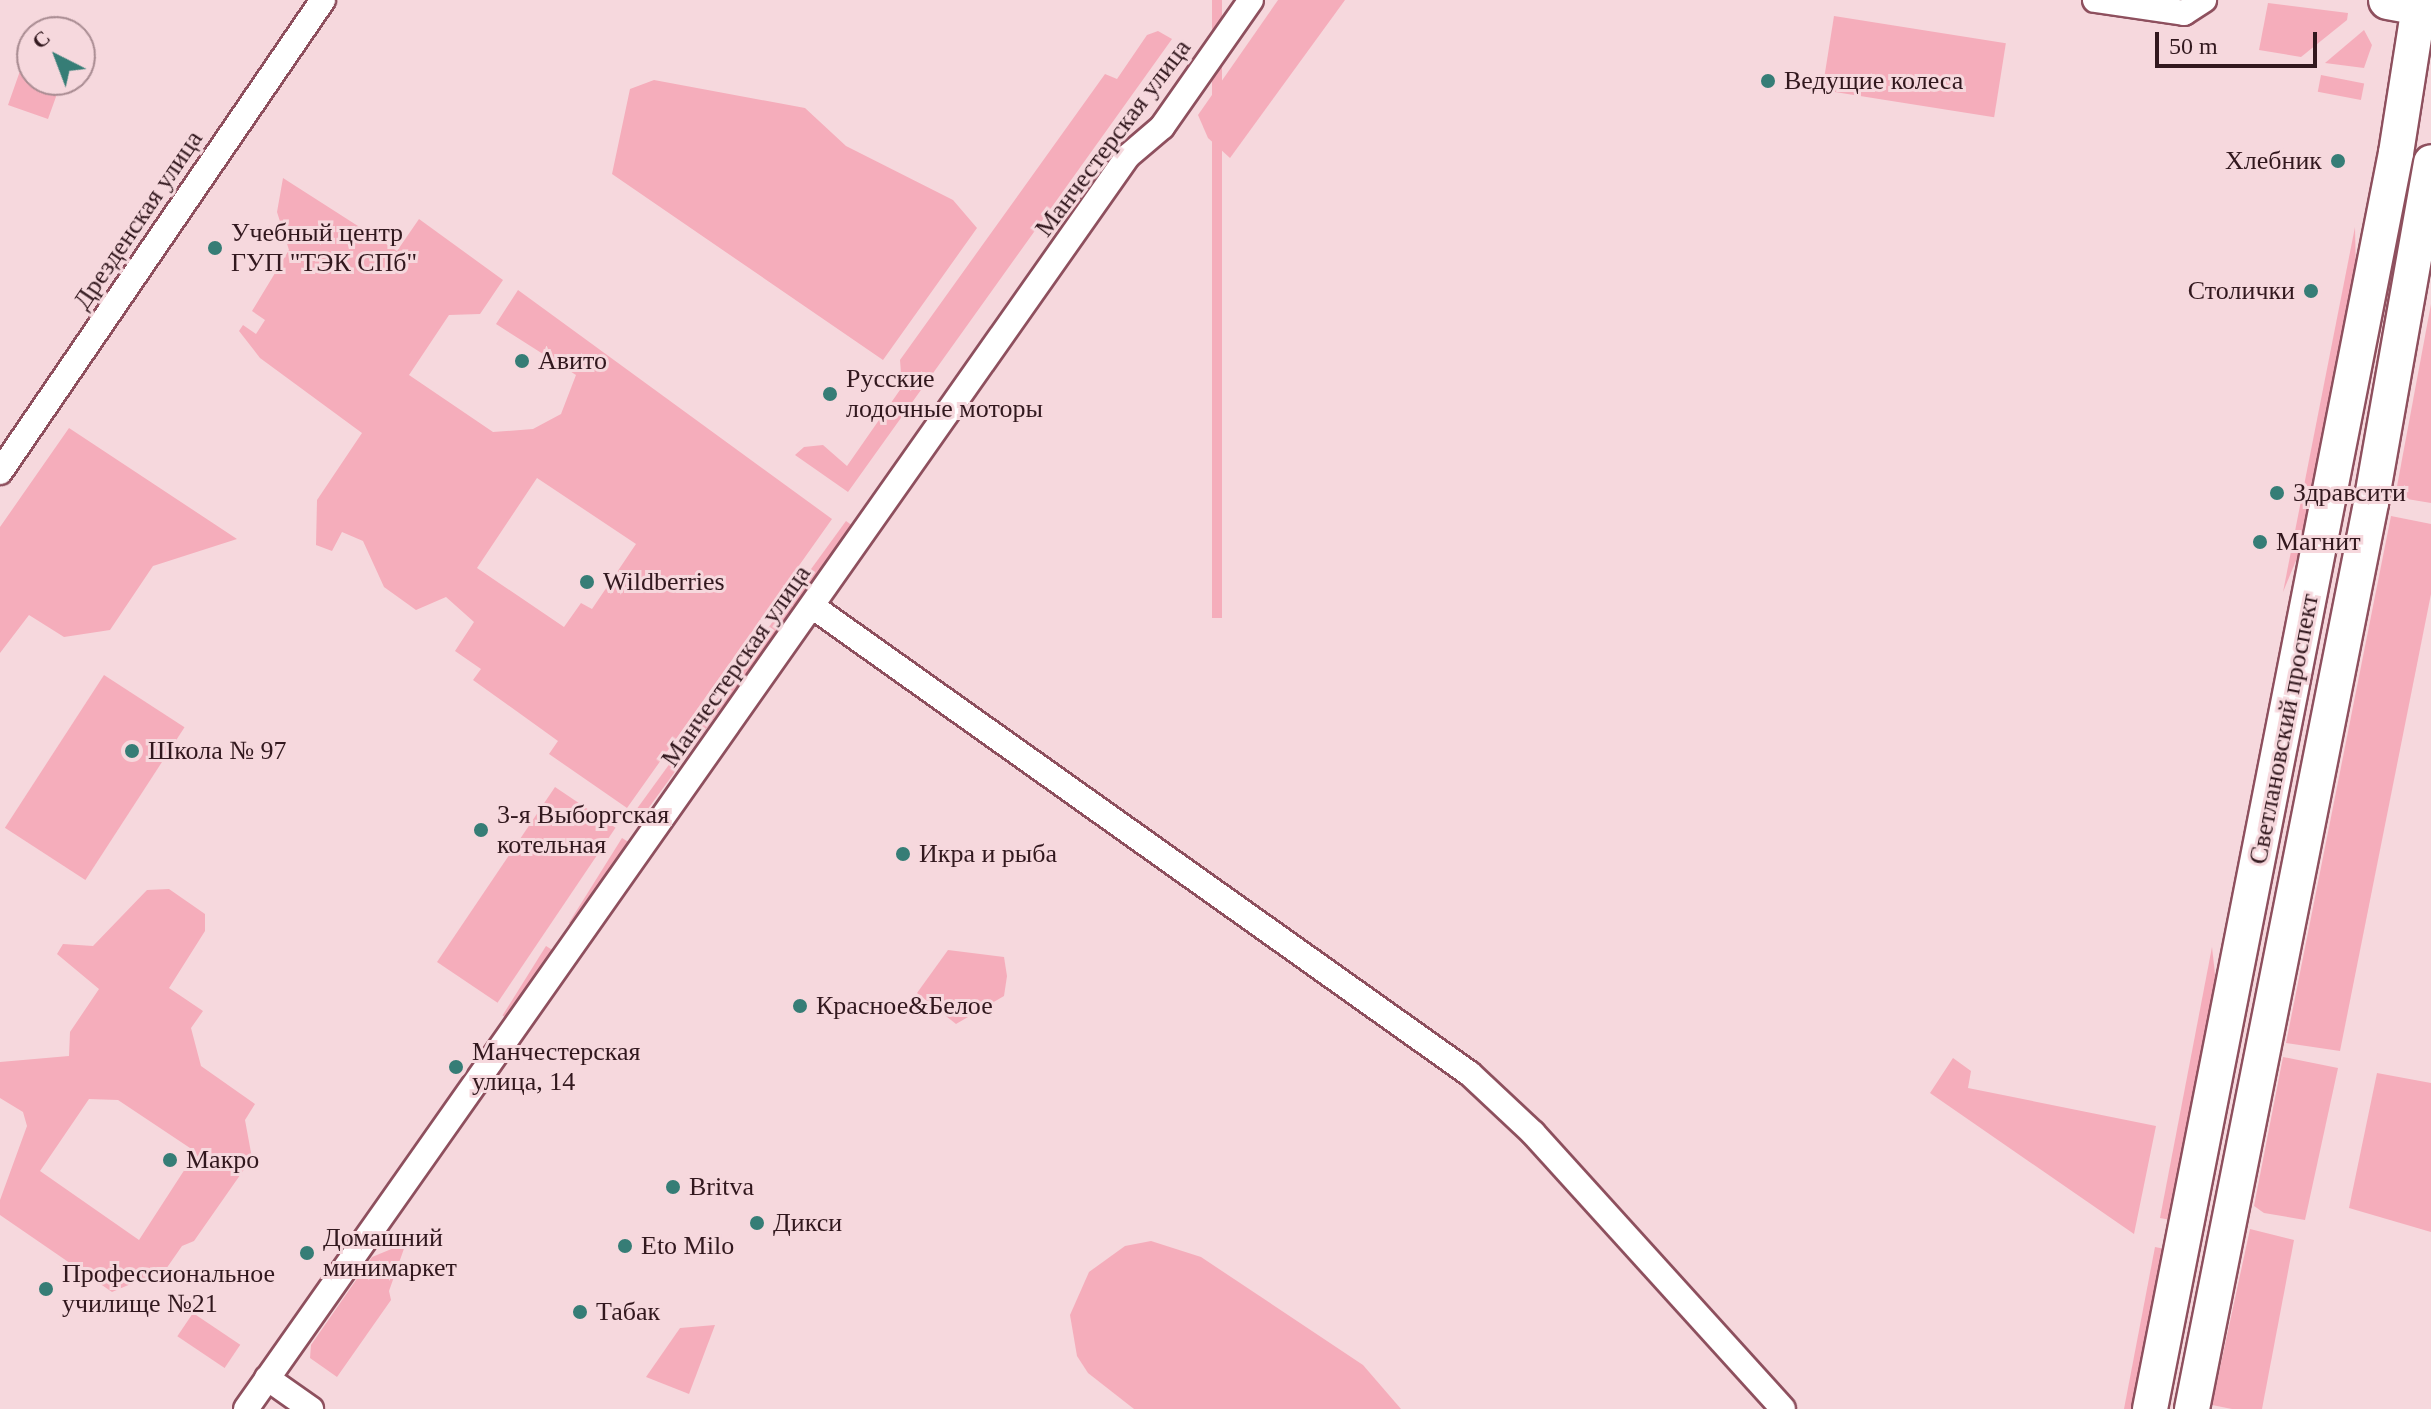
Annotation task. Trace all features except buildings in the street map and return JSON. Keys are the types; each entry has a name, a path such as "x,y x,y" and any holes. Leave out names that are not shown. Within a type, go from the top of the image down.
{"main road":[{"name":"Светлановский проспект","path":"2150,1409 2396,153 2415,3"},
{"name":"Светлановский проспект","path":"2192,1409 2371,503 2431,162"}],"street":[{"name":"Дрезденская улица","path":"0,472 323,0"},
{"name":"Манчестерская улица","path":"246,1409 1128,156 1162,127 1251,0"},
{"path":"2095,0 2184,13 2204,0"},
{"path":"812,606 1470,1074 1533,1133 1747,1375 1783,1409"},
{"path":"267,1378 311,1409"}],"shaded area":[{"path":"1212,0 1222,0 1222,618 1212,618"},
{"path":"1278,0 1345,0 1230,158 1208,138 1198,115"},
{"path":"2268,3 2348,13 2347,20 2301,57 2259,50"},
{"path":"1834,16 2006,43 1994,117 1822,90"},
{"path":"2364,30 2372,45 2364,68 2325,63"},
{"path":"1158,31 1172,39 848,492 795,455 804,447 823,445 847,466 902,387 900,360 1105,74 1117,79 1147,35"},
{"path":"2321,75 2364,83 2361,100 2318,92"},
{"path":"654,80 805,108 846,146 953,200 977,228 883,360 612,174 630,89"},
{"path":"16,82 16,96 56,96 48,119 8,105"},
{"path":"283,178 397,251 419,219 503,280 480,314 449,315 409,375 493,432 533,429 561,414 576,375 496,324 518,290 832,519 627,808 549,754 558,741 473,680 481,669 455,651 474,622 446,597 416,610 384,587 363,541 342,532 332,551 316,545 317,500 362,433 260,358 239,331 243,325 256,334 265,320 252,311 289,250 277,212","holes":["537,478 636,544 592,609 581,603 564,627 477,568"]},
{"path":"2355,227 2356,275 2307,534 2283,592"},
{"path":"2431,304 2431,503 2395,497"},
{"path":"69,428 237,539 153,566 110,630 64,637 29,615 0,653 0,527"},
{"path":"2391,516 2431,524 2431,594 2340,1051 2286,1043"},
{"path":"846,521 853,526 642,818 634,812"},
{"path":"104,675 185,727 85,880 5,828"},
{"path":"555,787 616,828 498,1003 437,962"},
{"path":"622,838 630,843 577,928 569,923"},
{"path":"169,889 205,914 205,931 169,988 203,1011 191,1028 201,1066 255,1104 245,1120 252,1158 194,1241 182,1246 166,1269 112,1292 0,1215 0,1200 27,1126 23,1112 0,1098 0,1062 69,1056 70,1032 99,989 57,954 63,944 93,946 147,890","holes":["89,1099 118,1100 196,1152 139,1240 40,1171"]},
{"path":"546,946 554,951 510,1020 503,1016"},
{"path":"2212,947 2217,992 2171,1220 2160,1218"},
{"path":"948,950 1004,957 1007,976 1004,996 956,1024 917,993"},
{"path":"2283,1057 2338,1068 2305,1220 2264,1213 2254,1206"},
{"path":"1953,1058 1971,1071 1968,1088 2156,1126 2134,1234 1930,1093"},
{"path":"2377,1073 2431,1083 2431,1232 2349,1208"},
{"path":"2250,1229 2294,1240 2262,1409 2232,1409 2212,1405"},
{"path":"1151,1241 1201,1257 1363,1365 1401,1409 1134,1409 1088,1373 1077,1356 1070,1315 1089,1272 1125,1246"},
{"path":"406,1243 389,1291 391,1300 337,1377 310,1358 311,1345 372,1257"},
{"path":"2155,1247 2165,1249 2133,1409 2124,1409"},
{"path":"193,1313 240,1345 225,1368 177,1336"},
{"path":"715,1325 689,1394 646,1377 680,1328"}],"place":[{"name":"Ведущие колеса","path":"1768,81"},
{"name":"Хлебник","path":"2338,161"},
{"name":"Учебный центр ГУП \"ТЭК СПб\"","path":"215,248"},
{"name":"Столички","path":"2311,291"},
{"name":"Авито","path":"522,361"},
{"name":"Русские лодочные моторы","path":"830,394"},
{"name":"Здравсити","path":"2277,493"},
{"name":"Магнит","path":"2260,542"},
{"name":"Wildberries","path":"587,582"},
{"name":"Школа № 97","path":"132,751"},
{"name":"3-я Выборгская котельная","path":"481,830"},
{"name":"Икра и рыба","path":"903,854"},
{"name":"Красное&Белое","path":"800,1006"},
{"name":"Манчестерская улица, 14","path":"456,1067"},
{"name":"Макро","path":"170,1160"},
{"name":"Britva","path":"673,1187"},
{"name":"Дикси","path":"757,1223"},
{"name":"Eto Milo","path":"625,1246"},
{"name":"Домашний минимаркет","path":"307,1253"},
{"name":"Профессиональное училище №21","path":"46,1289"},
{"name":"Табак","path":"580,1312"}]}
